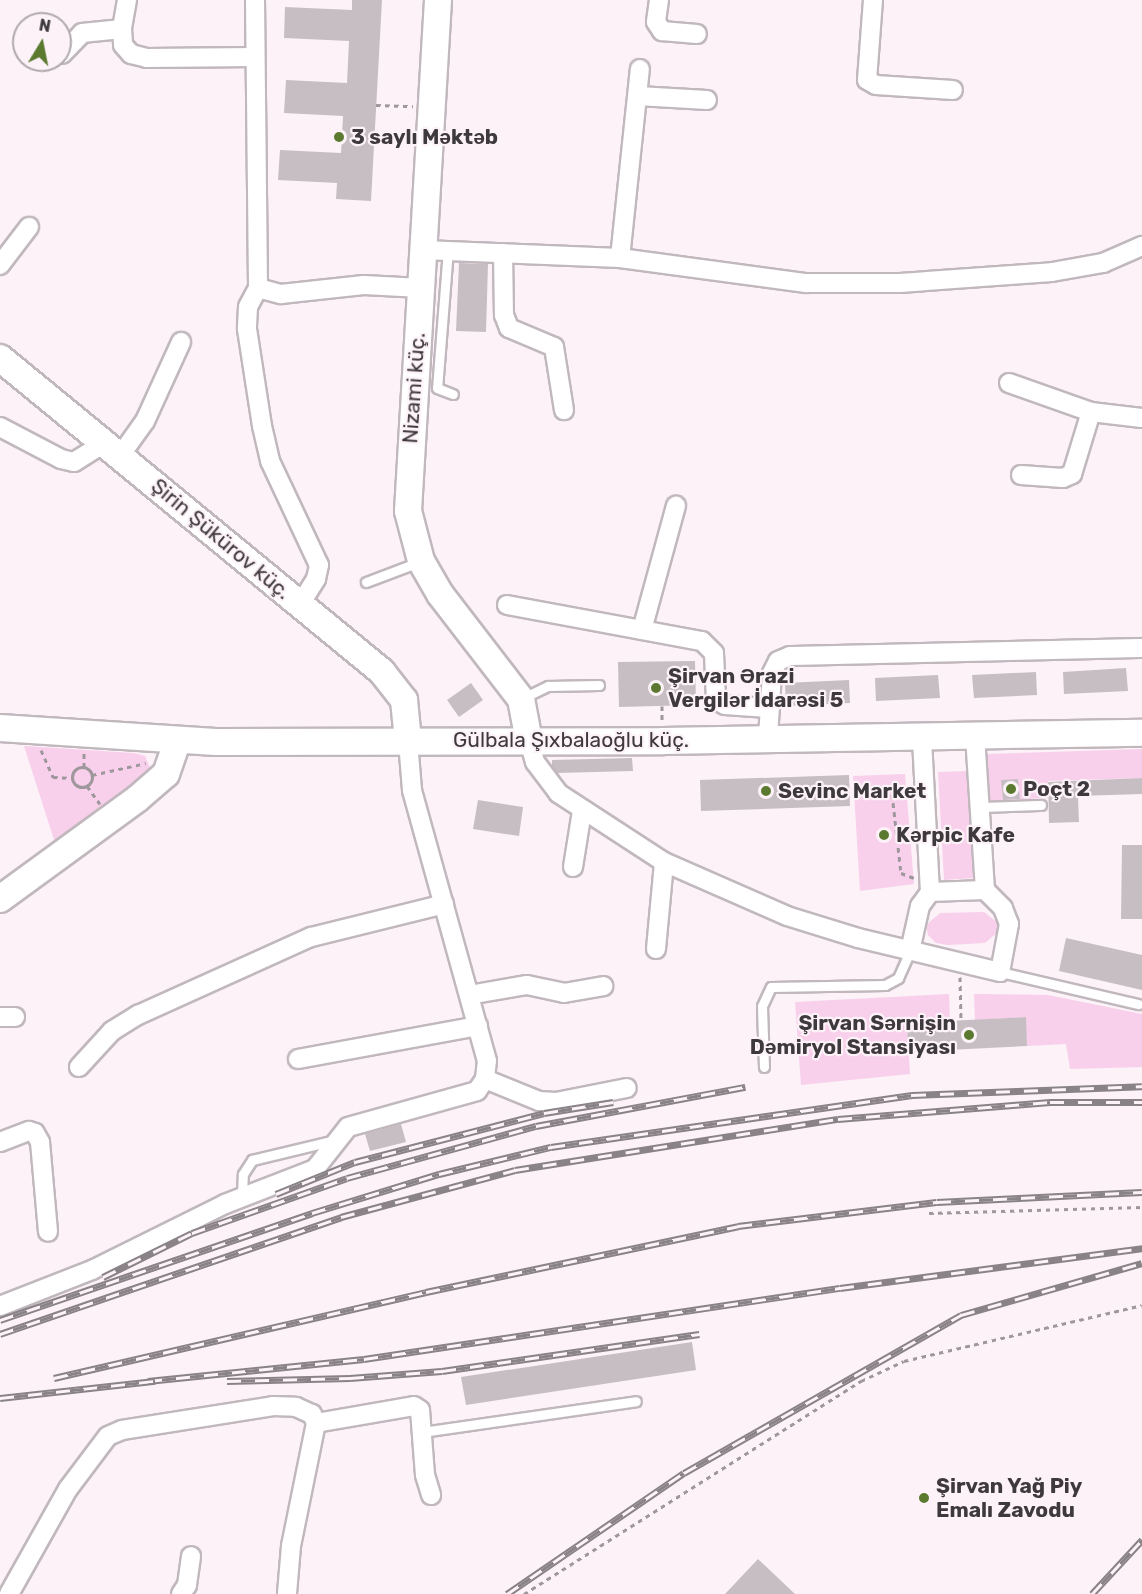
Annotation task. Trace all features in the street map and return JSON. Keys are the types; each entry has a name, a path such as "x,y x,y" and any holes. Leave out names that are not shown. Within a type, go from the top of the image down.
{"main road":[{"name":"Nizami küç.","path":"438,0 408,492 412,536 421,561 440,594 521,699 529,741"},
{"name":"Şirin Şükürov küç.","path":"0,358 395,686 404,700 408,741"},
{"name":"Gülbala Şıxbalaoğlu küç.","path":"0,728 178,740 529,741 1142,733"},
{"path":"0,899 159,781 172,764 178,740"}],"street":[{"path":"127,0 122,29 123,45 131,54 147,58 255,57"},
{"path":"255,0 258,288 248,307 247,329 262,426 270,461 319,565 316,579 300,605"},
{"path":"658,0 656,22 662,31 697,34"},
{"path":"873,0 867,80 876,85 953,90"},
{"path":"72,44 82,33 94,29 122,29"},
{"path":"620,258 640,69"},
{"path":"638,96 707,100"},
{"path":"0,265 29,227"},
{"path":"423,250 448,249 620,258 806,282 900,284 1052,272 1103,263 1140,253"},
{"path":"503,253 504,315 508,328 554,347 564,410"},
{"path":"258,288 281,294 364,285 421,288"},
{"path":"0,427 61,459 74,462 112,450 146,421 182,342"},
{"path":"1009,383 1091,412 1142,418"},
{"path":"1021,475 1063,478 1072,474 1091,412"},
{"path":"642,630 676,506"},
{"path":"507,605 702,641 714,653 716,700 725,705 768,708"},
{"path":"768,738 768,708 772,673 778,661 790,656 1142,648"},
{"path":"975,736 985,890"},
{"path":"910,951 920,906 930,885 922,737"},
{"path":"0,1306 92,1270 242,1197 315,1169 323,1164 335,1140 348,1127 477,1091 485,1079 487,1062 412,790 408,741"},
{"path":"529,741 544,777 582,811 664,862 788,916 910,951 1000,972 1009,924 1003,908 985,890 930,885"},
{"path":"573,867 582,811"},
{"path":"656,949 664,862"},
{"path":"79,1067 112,1032 138,1015 311,937 444,904"},
{"path":"470,995 527,985 564,993 603,986"},
{"path":"298,1059 478,1026"},
{"path":"485,1079 539,1101 556,1102 627,1088"},
{"path":"0,1142 29,1131 35,1133 40,1142 48,1232"},
{"path":"9,1594 68,1489 108,1436 122,1430 273,1406 296,1407 312,1414 316,1423 290,1556 286,1594"},
{"path":"316,1423 414,1406 420,1410 425,1475 431,1495"},
{"path":"181,1594 187,1585 191,1556"}],"lane":[{"path":"448,249 437,388 453,394"},
{"path":"366,582 421,561"},
{"path":"521,699 548,686 599,685"},
{"path":"980,807 1041,805"},
{"path":"764,1067 762,1006 771,987 885,985 897,978 910,951"},
{"path":"1000,972 1138,1004"},
{"path":"242,1197 243,1174 252,1160 335,1140"},
{"path":"422,1432 636,1401"}],"path":[{"path":"376,105 432,106"},
{"path":"40,747 52,777 72,778 80,787 87,786"},
{"path":"84,750 84,767 92,775"},
{"path":"92,775 150,762"},
{"path":"72,778 77,768 84,767"},
{"path":"87,786 92,775"},
{"path":"891,785 901,873 930,885"},
{"path":"87,786 105,809"},
{"path":"960,963 961,1020"},
{"path":"929,1213 1142,1207"},
{"path":"524,1594 872,1376 904,1361 1142,1305"}],"shaded area":[{"path":"24,746 134,753 145,756 151,770 145,780 56,846"},
{"path":"1142,749 1142,778 1048,781 1048,798 988,801 987,754"},
{"path":"968,771 974,878 944,880 938,772"},
{"path":"905,774 914,884 860,891 853,776"},
{"path":"984,912 998,923 998,932 985,943 948,945 936,943 928,935 926,925 940,913"},
{"path":"949,994 950,1021 907,1024 910,1074 801,1085 795,1002"},
{"path":"974,994 1048,995 1142,1014 1142,1067 1070,1069 1066,1044 1027,1046 1025,1017 975,1020"}],"building":[{"path":"352,0 382,0 371,201 336,199 337,183 278,180 280,150 341,153 343,116 284,113 286,80 347,83 349,41 284,38 285,7 352,10"},
{"path":"459,263 488,264 486,332 456,331"},
{"path":"695,661 696,705 619,707 618,662"},
{"path":"1126,668 1128,691 1064,694 1063,672"},
{"path":"1036,672 1037,695 974,698 972,675"},
{"path":"938,675 940,698 876,701 875,678"},
{"path":"849,680 850,703 786,706 785,683"},
{"path":"471,683 483,700 459,717 447,700"},
{"path":"632,758 633,771 557,773 552,766 552,760"},
{"path":"849,775 850,806 701,811 700,780"},
{"path":"1142,778 1142,794 1078,796 1079,822 1049,823 1048,782"},
{"path":"1018,779 1020,799 1003,800 1001,780"},
{"path":"478,800 523,807 519,836 473,829"},
{"path":"1122,845 1142,845 1142,919 1121,919"},
{"path":"1066,938 1142,955 1142,990 1059,971"},
{"path":"1026,1017 1027,1046 908,1052 907,1023"},
{"path":"401,1124 406,1142 370,1151 365,1134"},
{"path":"692,1342 696,1370 466,1405 461,1377"},
{"path":"758,1559 795,1594 725,1594"}],"railway":[{"path":"0,1320 312,1213 439,1174 551,1147 912,1095 1142,1086"},
{"path":"103,1277 192,1233 347,1178 536,1126 745,1087"},
{"path":"276,1194 355,1162 544,1113 613,1102"},
{"path":"0,1334 341,1217 515,1170 838,1119 1050,1102 1142,1102"},
{"path":"54,1378 426,1292 738,1226 937,1202 1142,1192"},
{"path":"148,1381 364,1359 840,1288 1142,1248"},
{"path":"507,1594 684,1473 961,1315 1142,1263"},
{"path":"227,1381 350,1378 442,1371 699,1334"},
{"path":"0,1398 155,1381"},
{"path":"1092,1594 1142,1540"}],"place":[{"name":"3 saylı Məktəb","path":"339,137"},
{"name":"Şirvan Ərazi Vergilər İdarəsi 5","path":"656,688"},
{"name":"Poçt 2","path":"1011,789"},
{"name":"Sevinc Market","path":"766,791"},
{"name":"Kərpic Kafe","path":"884,835"},
{"name":"Şirvan Sərnişin Dəmiryol Stansiyası","path":"969,1035"},
{"name":"Şirvan Yağ Piy Emalı Zavodu","path":"924,1498"}]}
